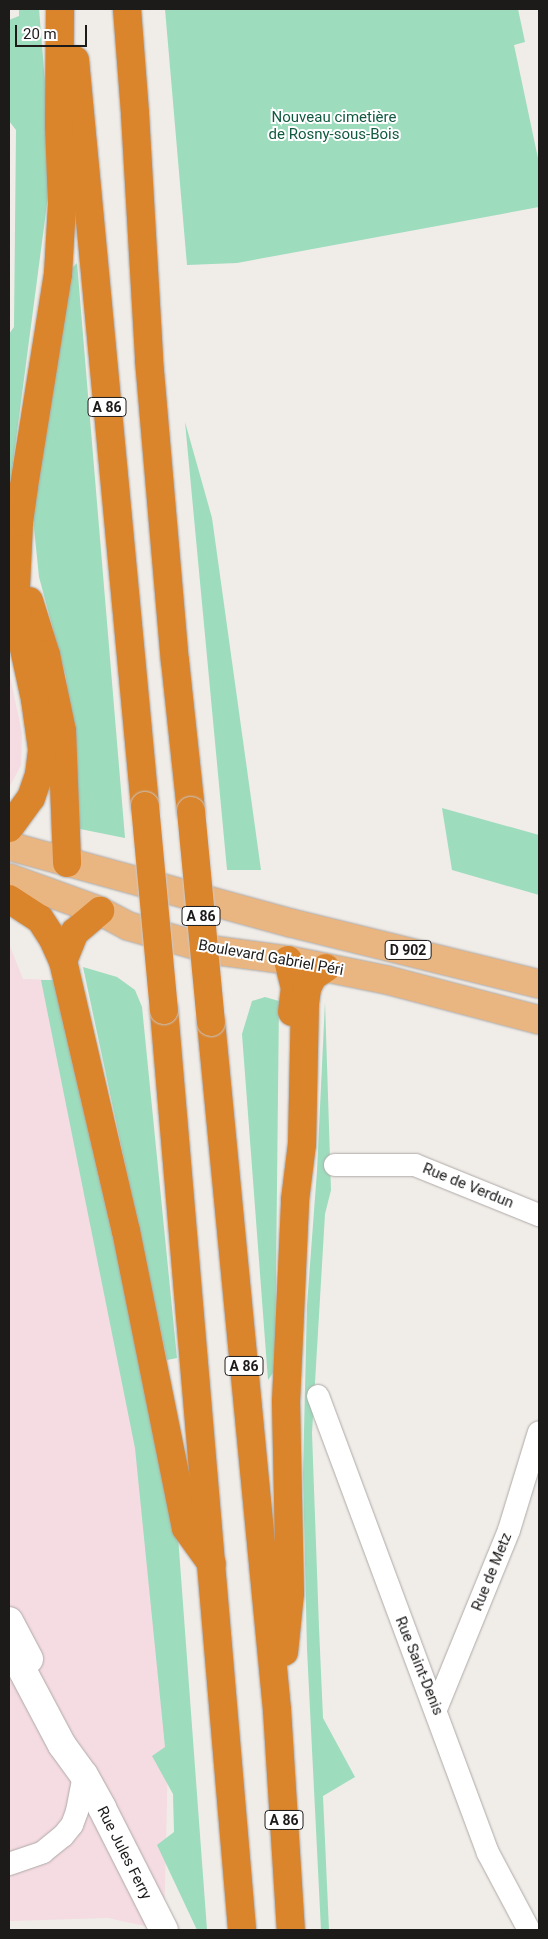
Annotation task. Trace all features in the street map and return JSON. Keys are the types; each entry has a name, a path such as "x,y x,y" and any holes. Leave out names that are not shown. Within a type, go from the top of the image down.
{"highway":[{"path":"9,828 31,798 39,775 42,749 36,699 15,607 24,486 58,274 62,204 59,125 60,9"},
{"name":"A 86","path":"70,9 164,1010 242,1930"},
{"name":"A 86","path":"127,9 136,114 149,360 175,660 277,1710 291,1930"},
{"path":"17,572 46,655 58,706 62,731 67,863"},
{"path":"9,899 40,919 53,939 63,961 126,1231 186,1528 212,1564"},
{"path":"63,961 75,932 100,911"},
{"path":"288,960 295,988 288,1144 295,1200"},
{"path":"277,1710 290,1593 286,1402 295,1200 302,1144 305,1003 307,988 312,976 326,968"}],"main road":[{"name":"D 902","path":"9,846 268,917 539,984"},
{"path":"67,863 100,911 161,888"},
{"name":"Boulevard Gabriel Péri","path":"9,878 100,911 128,926 212,950 288,960 387,980 539,1020"},
{"path":"268,917 288,960"},
{"path":"439,994 479,994 539,1008"}],"street":[{"name":"Rue de Verdun","path":"335,1165 415,1166 539,1215"},
{"name":"Rue Saint-Denis","path":"318,1396 488,1853 529,1930"},
{"name":"Rue de Metz","path":"436,1709 509,1530 539,1432"},
{"name":"Rue Jules Ferry","path":"9,1621 73,1739 84,1775"},
{"name":"Rue Jules Ferry","path":"9,1646 62,1745 84,1775 164,1930"},
{"path":"9,1864 43,1852 63,1836 72,1825 77,1811 84,1775"}],"shaded area":[{"path":"9,672 22,733 21,765 9,788"},
{"path":"9,944 23,979 53,980 143,1439 169,1712 164,1930 108,1918 9,1921"}],"green space":[{"path":"19,9 39,9 48,118 47,204 9,493 9,334 14,327 16,130 9,121 9,20 19,16"},
{"name":"Nouveau cimetière de Rosny-sous-Bois","path":"165,9 518,9 525,42 514,45 539,163 539,207 237,263 187,265"},
{"path":"77,263 125,838 75,828 74,747 66,677 39,577 32,508 71,269"},
{"path":"185,422 212,518 261,870 227,870"},
{"path":"442,808 539,835 539,895 452,870"},
{"path":"83,967 117,977 135,990 142,1007 177,1358 167,1360"},
{"path":"41,980 53,980 164,1458 178,1536 207,1930 197,1930 157,1845 174,1832 173,1794 152,1756 165,1747 135,1448"},
{"path":"265,997 279,1001 275,1370 268,1380 242,1034 252,1001"},
{"path":"325,1002 331,1190 325,1214 312,1433 319,1628 323,1718 355,1777 323,1796 329,1930 321,1930 307,1649 303,1474 307,1305 317,1171"}]}
